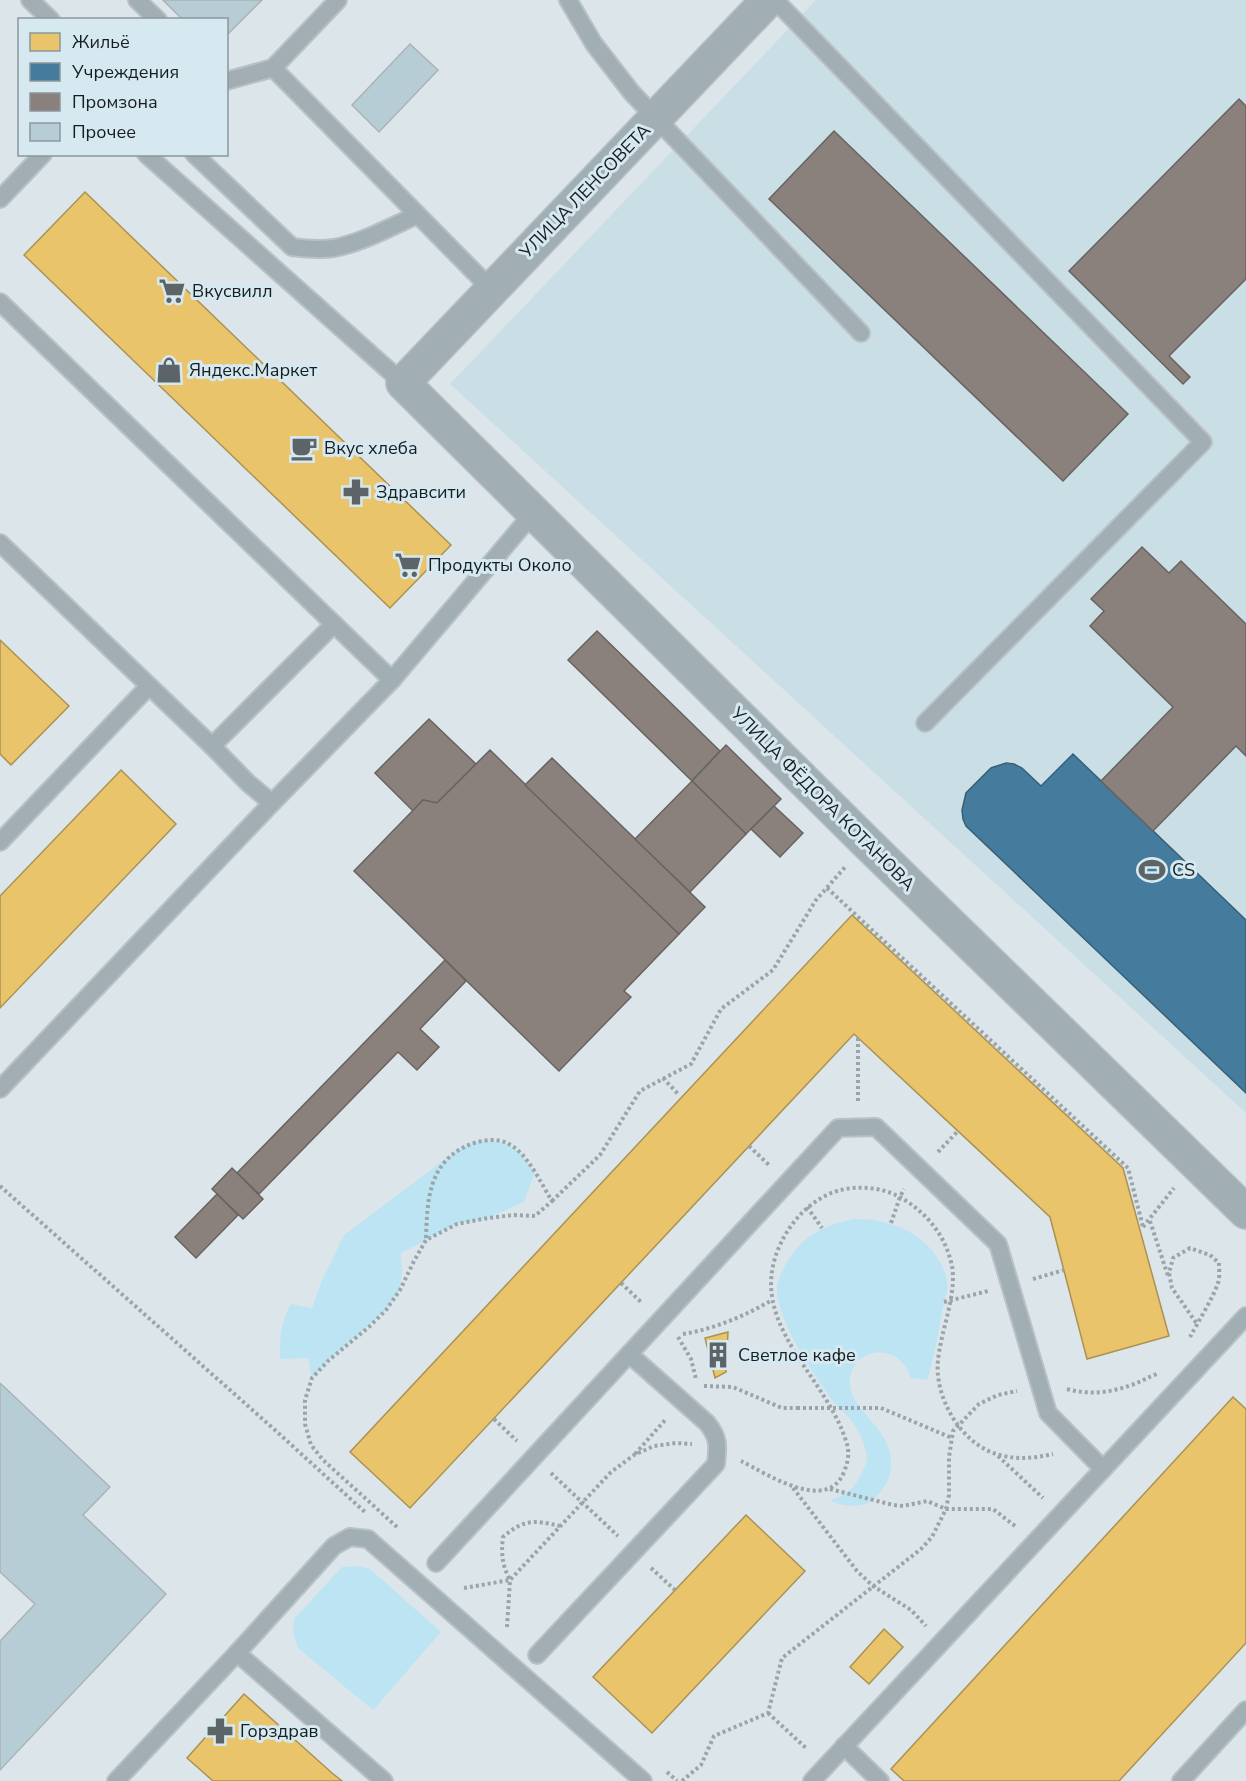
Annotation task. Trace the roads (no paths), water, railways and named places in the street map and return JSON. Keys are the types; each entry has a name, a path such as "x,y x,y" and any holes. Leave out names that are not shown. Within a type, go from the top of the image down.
{"street":[{"name":"УЛИЦА ЛЕНСОВЕТА","path":"403,383 768,0"},
{"name":"УЛИЦА ФЁДОРА КОТАНОВА","path":"403,383 867,843 1246,1212"}],"lane":[{"path":"30,0 49,18"},
{"path":"137,0 156,18"},
{"path":"228,80 273,68 338,0"},
{"path":"568,0 594,44 632,93 861,333"},
{"path":"775,0 1203,442 925,723"},
{"path":"273,68 491,289"},
{"path":"0,199 41,156"},
{"path":"149,156 403,383"},
{"path":"196,156 292,247 312,250 336,248 371,236 417,215"},
{"path":"0,302 392,680"},
{"path":"0,1089 392,680 534,512"},
{"path":"0,543 248,783 272,803"},
{"path":"212,746 334,624"},
{"path":"1,840 149,686"},
{"path":"436,1563 838,1128 876,1126 998,1244 1048,1413 1102,1469"},
{"path":"812,1781 1246,1316"},
{"path":"537,1655 716,1464 718,1450 715,1433 707,1423 629,1354"},
{"path":"116,1781 334,1546 350,1537 368,1539 643,1781"},
{"path":"237,1653 384,1781"},
{"path":"1181,1781 1246,1710"},
{"path":"844,1746 880,1781"}],"place":[{"name":"Вкусвилл","path":"172,291"},
{"name":"Яндекс.Маркет","path":"169,370"},
{"name":"Вкус хлеба","path":"304,448"},
{"name":"Здравсити","path":"356,492"},
{"name":"Продукты Около","path":"408,565"},
{"name":"CS","path":"1152,870"},
{"name":"Светлое кафе","path":"718,1355"},
{"name":"Горздрав","path":"220,1731"}]}
